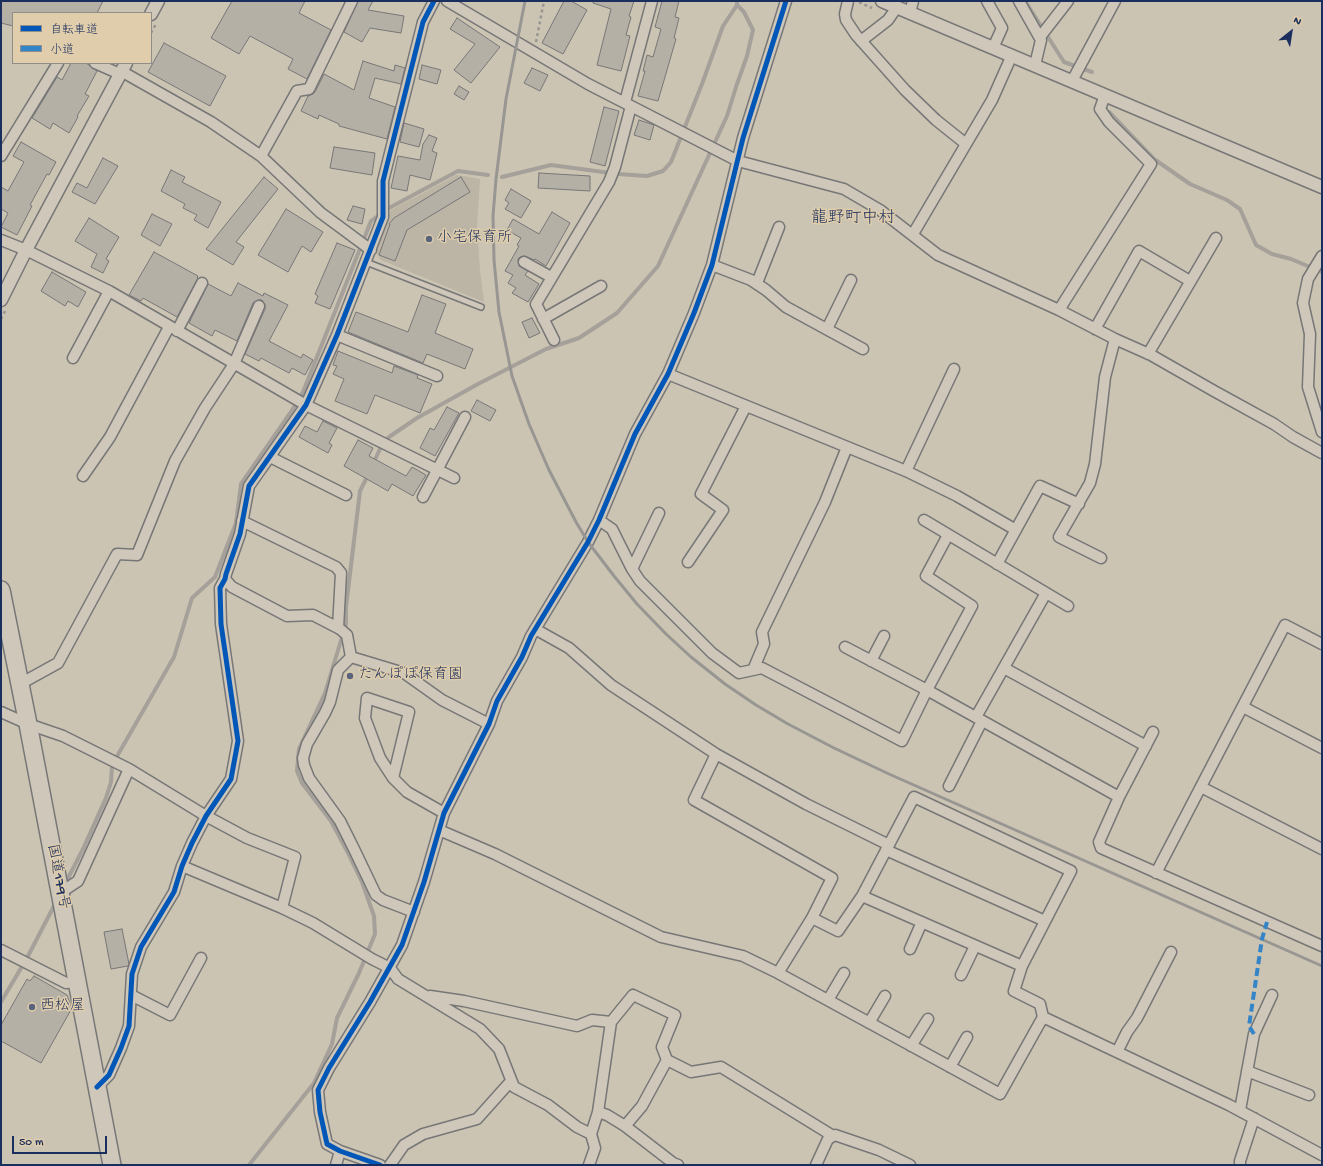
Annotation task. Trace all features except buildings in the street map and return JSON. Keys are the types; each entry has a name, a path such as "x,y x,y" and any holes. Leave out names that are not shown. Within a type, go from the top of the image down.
{"highway":[{"name":"国道179号","path":"1,590 112,1165"}],"street":[{"path":"152,12 158,1"},
{"path":"261,156 297,92 309,89 352,1"},
{"path":"97,1087 109,1075 122,1048 129,1026 132,974 141,947 174,892 182,866 206,816 231,779 238,741 221,624 220,588 225,579 240,534 249,486 306,405 337,335 371,250 383,217 383,181 423,22 434,1"},
{"path":"447,1 588,84 738,162 844,189 880,210 913,234 938,255 1059,310 1148,354 1274,424 1293,437 1322,453"},
{"path":"554,340 536,304 609,182 615,168 652,1"},
{"path":"380,1165 340,1151 327,1144 320,1112 318,1090 329,1068 390,968 402,945 414,912 444,813 489,724 497,701 522,657 535,629 588,542 599,520 635,434 668,374 694,313 712,265 743,138 786,1"},
{"path":"848,1 845,14 846,20 861,41 905,90 936,120 966,144"},
{"path":"882,1 897,7 911,7 993,48 1322,188"},
{"path":"987,1 1002,28 993,48"},
{"path":"1019,1 1041,40 1035,65"},
{"path":"1040,37 1068,1"},
{"path":"1072,81 1115,1"},
{"path":"861,41 888,20 897,7"},
{"path":"913,234 992,100 1012,55"},
{"path":"1,156 57,64"},
{"path":"100,64 122,69 212,122 261,156 321,213 371,250"},
{"path":"1,300 122,69"},
{"path":"1059,310 1151,164 1109,122 1100,109 1105,95"},
{"path":"757,284 779,227"},
{"path":"1148,354 1216,238"},
{"path":"1,240 26,250 109,291 306,405 454,478"},
{"path":"1095,329 1139,251 1190,281"},
{"path":"1320,260 1308,279 1303,303 1310,334 1308,387 1322,432"},
{"path":"524,262 551,278"},
{"path":"712,265 751,280 766,290 786,307 863,349"},
{"path":"827,329 851,280"},
{"path":"83,476 110,437 173,329 202,283"},
{"path":"543,319 601,286"},
{"path":"73,358 109,291"},
{"path":"20,684 58,663 117,554 137,555 175,461 205,408 234,364 259,306"},
{"path":"337,335 437,376"},
{"path":"1101,558 1059,537 1090,483 1095,464 1105,377 1115,339"},
{"path":"906,471 954,369"},
{"path":"668,374 906,471 957,496 1016,530"},
{"path":"688,562 723,510 701,494 746,406"},
{"path":"423,497 465,417"},
{"path":"753,670 764,644 762,632 825,502 847,447"},
{"path":"270,457 346,495"},
{"path":"997,564 1040,486 1079,504"},
{"path":"632,569 659,513"},
{"path":"599,520 612,529 632,569 640,581 712,653 739,673 762,668 902,741 927,690 972,606 926,576 948,535"},
{"path":"924,520 1068,606"},
{"path":"242,522 336,567 341,573 338,628"},
{"path":"225,579 232,587 287,616 313,615 338,628 347,635 351,657"},
{"path":"949,786 1004,668 1046,593"},
{"path":"1156,873 1285,625 1322,644"},
{"path":"535,629 569,648 611,685 716,754 888,847 1045,921"},
{"path":"872,661 884,636"},
{"path":"845,647 927,690 1119,797"},
{"path":"351,657 404,673 442,700 489,724"},
{"path":"351,657 338,670 330,702 307,744 303,758 304,764 309,778 340,821 376,895 383,900 414,912"},
{"path":"1004,668 1146,746"},
{"path":"393,778 409,712 367,698 365,718 380,758 393,778 407,792 444,813"},
{"path":"1242,707 1322,748"},
{"path":"1,712 28,724 63,736 129,769 206,816 247,838 295,857 282,908"},
{"path":"1153,732 1119,797 1099,842 1101,848 1322,946"},
{"path":"716,754 694,800 832,878 812,918 778,973"},
{"path":"60,893 78,881 129,769"},
{"path":"1201,787 1322,849"},
{"path":"439,830 495,854 661,937 743,956 778,973 1000,1094 1043,1017 1040,1004 1014,991 1022,966 1071,870 914,797 862,896 838,931 812,918"},
{"path":"182,866 314,923 390,968 398,979 480,1029 499,1049 514,1087 548,1105 577,1127 591,1134"},
{"path":"862,896 1022,966"},
{"path":"910,949 922,922"},
{"path":"961,975 975,946"},
{"path":"1,950 66,983 77,982"},
{"path":"1117,1052 1126,1032 1137,1018 1171,952"},
{"path":"131,995 170,1015 201,958"},
{"path":"828,1000 844,973"},
{"path":"424,995 464,1001 578,1026 592,1020 611,1022"},
{"path":"589,1165 595,1148 591,1134 598,1112 611,1022 633,995 675,1015 662,1047 667,1060 691,1072 721,1067 833,1136 835,1135 879,1150 910,1165"},
{"path":"1240,1110 1254,1034 1272,995"},
{"path":"869,1023 885,996"},
{"path":"1043,1017 1240,1110 1322,1155"},
{"path":"911,1046 928,1019"},
{"path":"950,1067 967,1037"},
{"path":"625,1126 642,1106 667,1060"},
{"path":"1247,1071 1309,1095"},
{"path":"390,1165 404,1145 423,1134 477,1119 512,1081"},
{"path":"598,1112 607,1115 625,1126 673,1163 678,1165"},
{"path":"1240,1165 1254,1118"},
{"path":"816,1165 828,1139 833,1136"},
{"path":"336,1165 340,1151"}],"lane":[{"path":"366,262 481,307"}],"path":[{"path":"530,40 536,44 544,1"}],"shaded area":[{"name":"小宅保育所","path":"457,175 480,179 477,227 484,302 381,260 375,251 391,210"}],"waterway":[{"path":"373,464 380,449 389,437 417,418 478,384 546,349 579,338 617,313 658,266 727,116 747,56 753,30 744,12 737,5 737,1"},
{"path":"1025,1 1064,62 1092,72"},
{"path":"502,177 551,165 618,174 647,176 663,171 671,162 723,26 737,5"},
{"path":"1109,112 1154,159 1190,184 1227,200 1240,209 1256,245 1272,254 1291,259 1322,272"},
{"path":"64,886 83,849 106,798 111,782 112,765 174,657 192,598 215,577 236,523 241,484 293,409 303,392 371,221 389,208 458,171 488,175"},
{"path":"249,1165 314,1083 332,1044 337,1018 359,973 375,934 374,916 362,882 331,821 302,783 297,771 299,749 325,693 346,624 346,607 360,491 368,475"},
{"path":"1,1002 27,958 56,902"}],"railway":[{"path":"525,1 506,99 496,179 493,216 494,260 499,312 512,376 529,424 549,470 588,542 637,604 691,657 725,684 788,724 889,774 1322,966"}],"marked path":[{"path":"1254,1034 1249,1026 1262,939 1267,922"}],"cycle path":[{"path":"97,1087 109,1075 129,1026 132,974 141,947 174,892 182,866 206,816 231,779 238,741 221,624 220,588 225,579 240,534 249,486 306,405 337,335 383,217 383,181 423,22 434,1"},
{"path":"380,1165 340,1151 327,1144 320,1112 318,1090 329,1068 370,1002 402,945 424,882 444,813 489,724 497,701 522,657 531,636 588,542 599,520 635,434 668,374 694,313 712,265 743,138 786,1"}],"place":[{"name":"小宅保育所","path":"429,239"},
{"name":"たんぽぽ保育園","path":"350,676"},
{"name":"西松屋","path":"32,1007"}],"district":[{"name":"龍野町中村","path":"853,219"}]}
